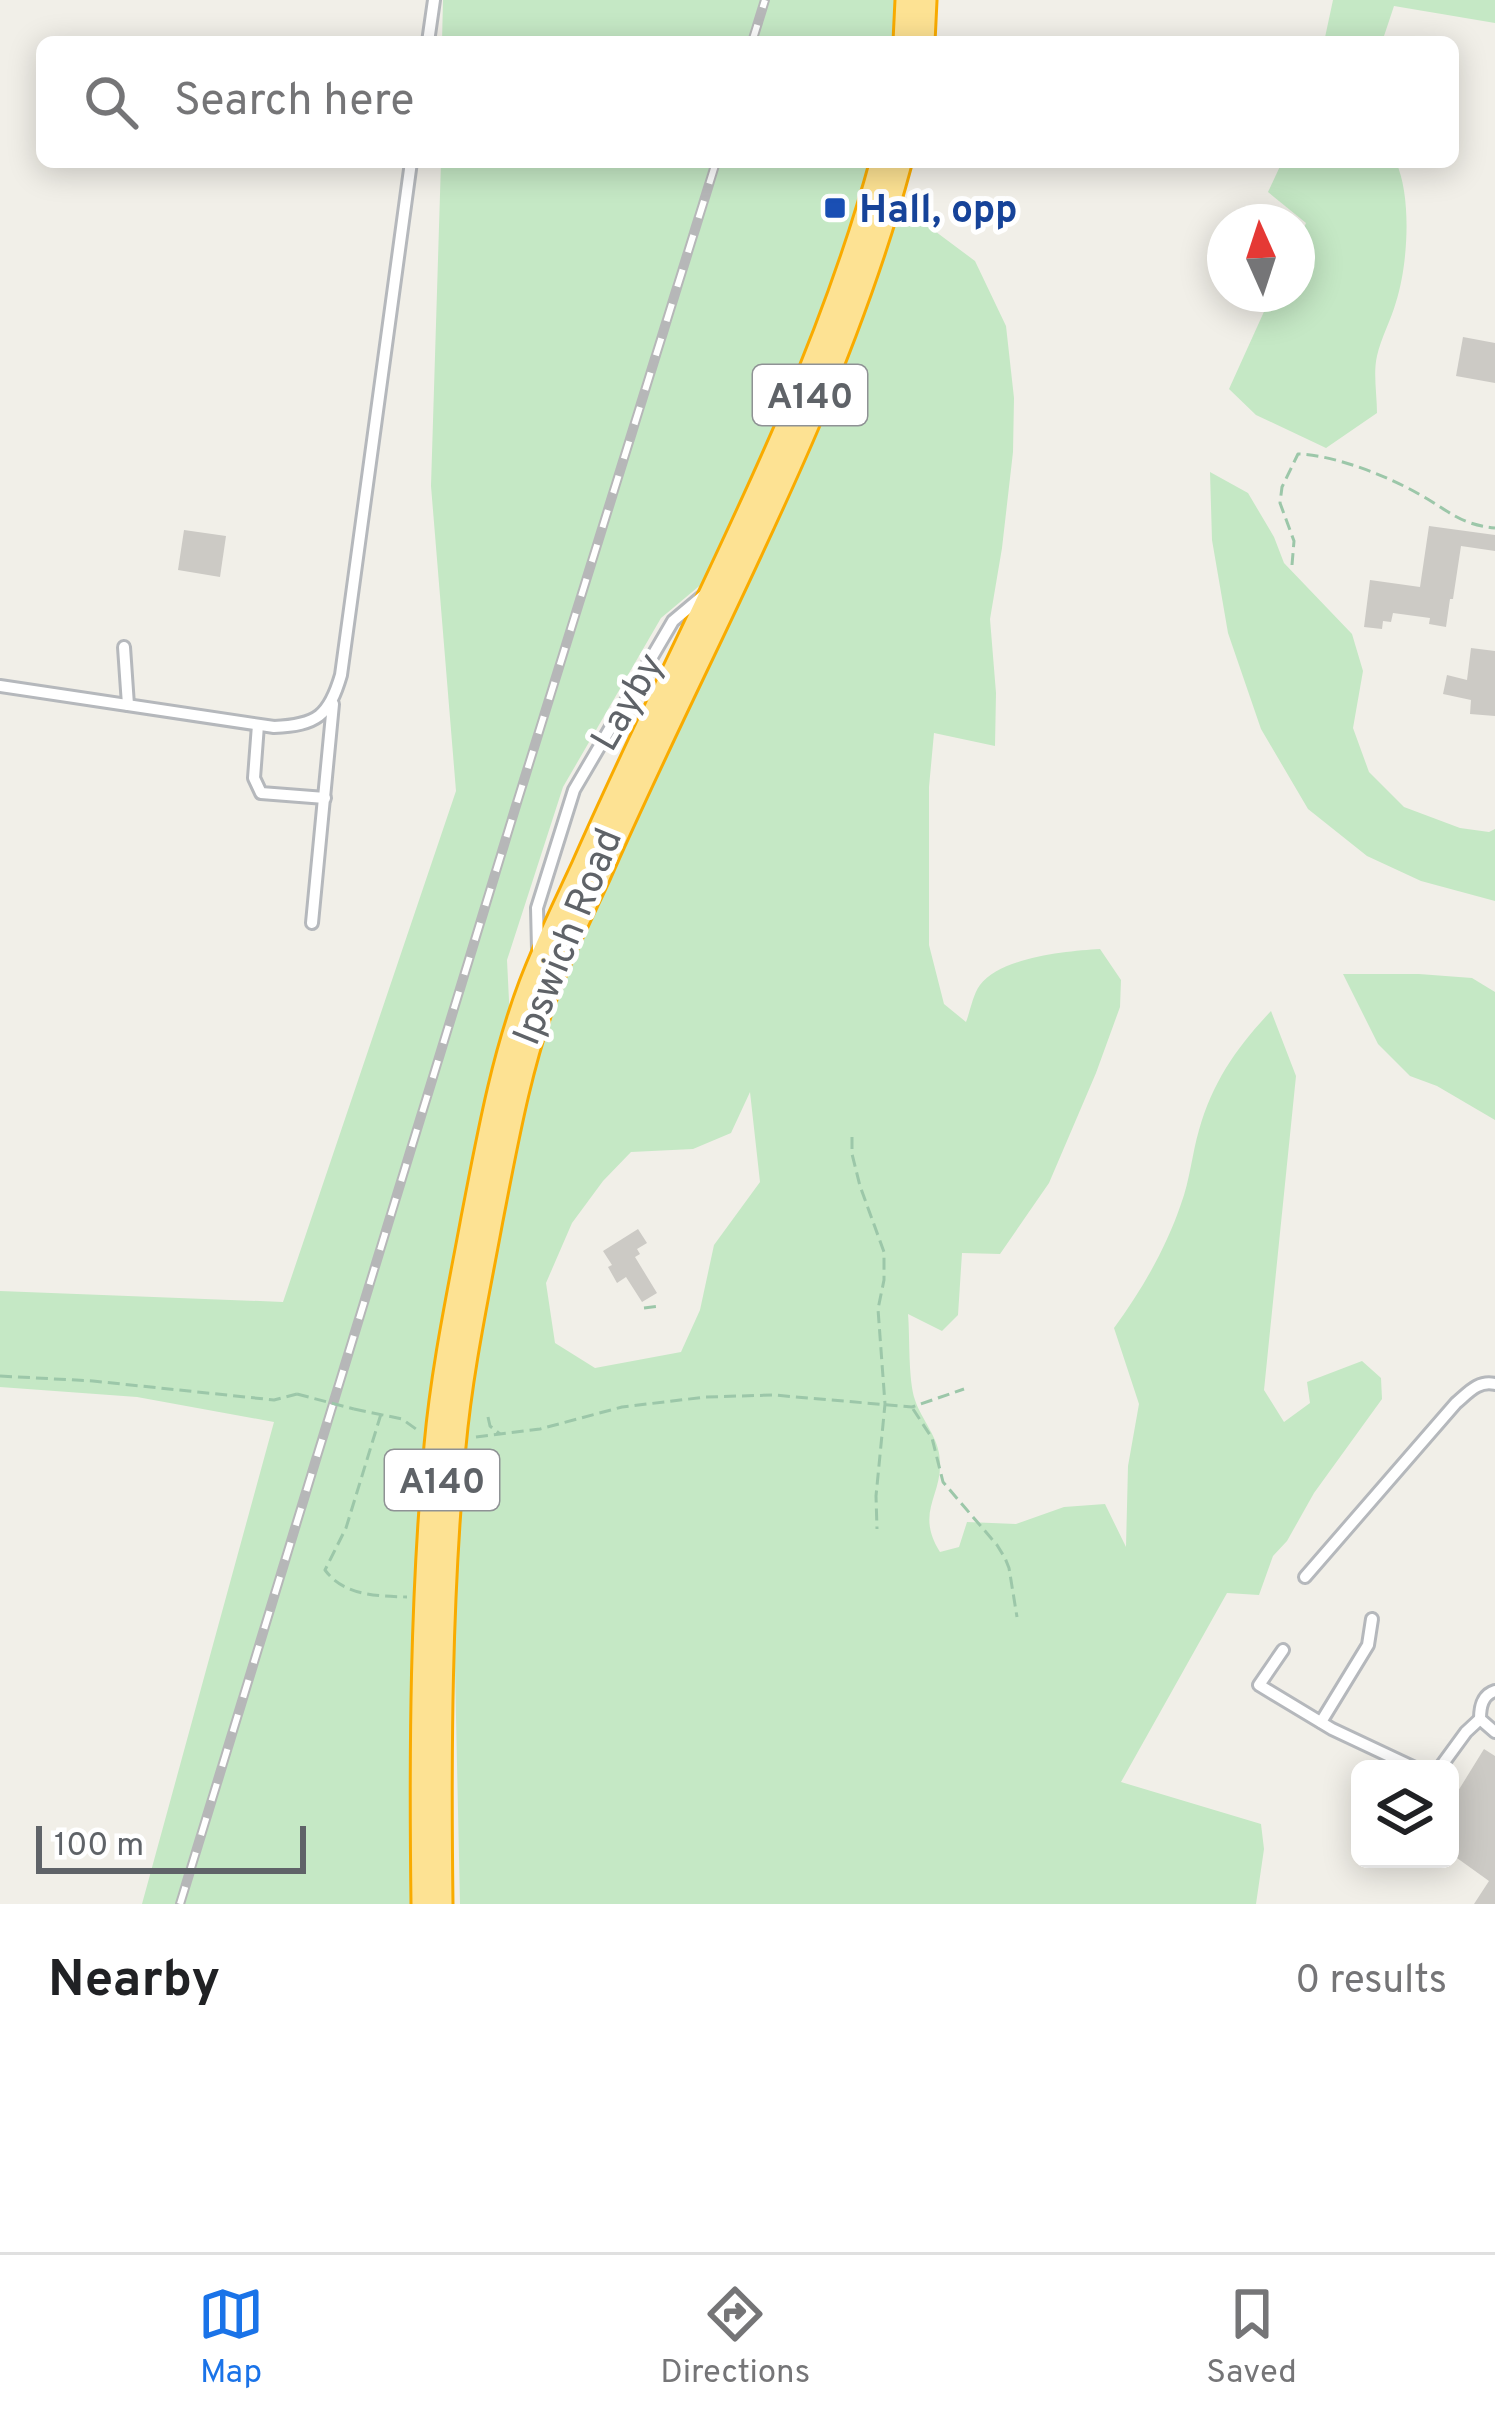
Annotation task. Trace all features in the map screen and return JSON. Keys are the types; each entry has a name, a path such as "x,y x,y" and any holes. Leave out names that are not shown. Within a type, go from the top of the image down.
{"highway":[{"path":"914,36 916,0"},
{"name":"Ipswich Road","path":"432,1904 434,1610 456,1436 456,1356 515,1062 539,988 621,802 836,334 889,168"}],"lane":[{"path":"429,36 434,0"},
{"path":"312,923 333,704 341,675 410,168"},
{"path":"124,647 128,704"},
{"path":"0,686 257,725 311,721 333,704"},
{"path":"257,725 254,778 261,793 325,798"},
{"path":"1305,1577 1456,1403 1474,1387 1495,1384"},
{"path":"1322,1723 1368,1645 1372,1619"},
{"path":"1283,1650 1259,1685 1322,1723 1398,1760"},
{"path":"1446,1760 1480,1719 1484,1697 1495,1691"},
{"path":"1480,1719 1495,1732"}],"path":[{"path":"1292,565 1294,541 1280,503 1298,454 1317,454 1391,481 1470,526 1495,528"},
{"path":"852,1137 860,1186 884,1252 878,1310 885,1404 877,1529"},
{"path":"644,1308 660,1306"},
{"path":"0,1376 274,1400 297,1394 402,1419 421,1433 456,1436 540,1429 622,1407 706,1397 774,1395 912,1407 964,1389"},
{"path":"912,1407 932,1438 943,1482 1005,1558 1017,1617"},
{"path":"381,1414 346,1528 326,1570 341,1586 371,1596 414,1597"},
{"path":"488,1417 500,1434"}],"green space":[{"path":"443,0 905,0 901,36 442,36"},
{"path":"1333,0 1495,0 1495,23 1394,6 1384,36 1325,36"},
{"path":"441,168 874,168 862,216 716,572 661,618 563,787 507,960 511,1041 477,1200 417,1904 142,1904 274,1422 137,1397 0,1387 0,1291 283,1302 456,791 431,486"},
{"path":"1279,168 1398,168 1404,193 1403,269 1377,356 1377,413 1326,448 1256,415 1229,389 1264,312 1315,312 1315,204 1283,204 1268,192"},
{"path":"916,217 975,261 1006,326 1014,398 1013,452 990,619 995,746 934,733 929,787 929,945 944,1004 966,1022 978,989 990,975 1018,962 1070,952 1100,949 1121,980 1120,1007 1049,1183 1000,1254 962,1253 958,1315 942,1331 908,1314 913,1392 940,1461 930,1526 940,1552 959,1547 967,1522 1016,1524 1064,1507 1105,1504 1126,1547 1128,1466 1139,1404 1114,1328 1168,1237 1219,1080 1271,1011 1296,1076 1264,1390 1284,1422 1310,1403 1307,1382 1362,1361 1381,1378 1382,1399 1273,1556 1259,1595 1227,1593 1121,1782 1261,1824 1264,1849 1256,1904 460,1904 454,1447 529,1042 886,220","holes":["750,1092 760,1182 714,1245 700,1310 681,1352 595,1368 555,1343 546,1283 572,1223 631,1152 693,1149 731,1133"]},
{"path":"1210,472 1248,493 1284,563 1352,634 1363,671 1353,728 1369,772 1404,807 1460,828 1495,829 1495,901 1421,881 1367,856 1308,809 1261,729 1228,633 1212,540"},
{"path":"1343,974 1472,978 1495,992 1495,1120 1410,1076 1378,1044"}],"building":[{"path":"1463,337 1495,343 1495,383 1456,376"},
{"path":"1429,526 1495,535 1495,551 1461,546 1446,627 1429,624 1430,618 1393,613 1391,622 1383,621 1382,629 1364,627 1370,580 1420,587"},
{"path":"184,530 226,536 220,577 178,570"},
{"path":"1471,648 1495,651 1495,716 1470,714 1471,700 1443,694 1447,675 1467,680"},
{"path":"638,1229 647,1243 637,1249 640,1254 635,1257 657,1293 642,1302 626,1277 617,1283 603,1251"},
{"path":"1484,1749 1495,1756 1495,1904 1474,1904 1489,1881 1459,1859 1459,1789"}],"railway":[{"path":"754,36 765,0"},
{"path":"180,1904 714,168"}],"place":[{"name":"Hall, opp","path":"835,208"}]}
